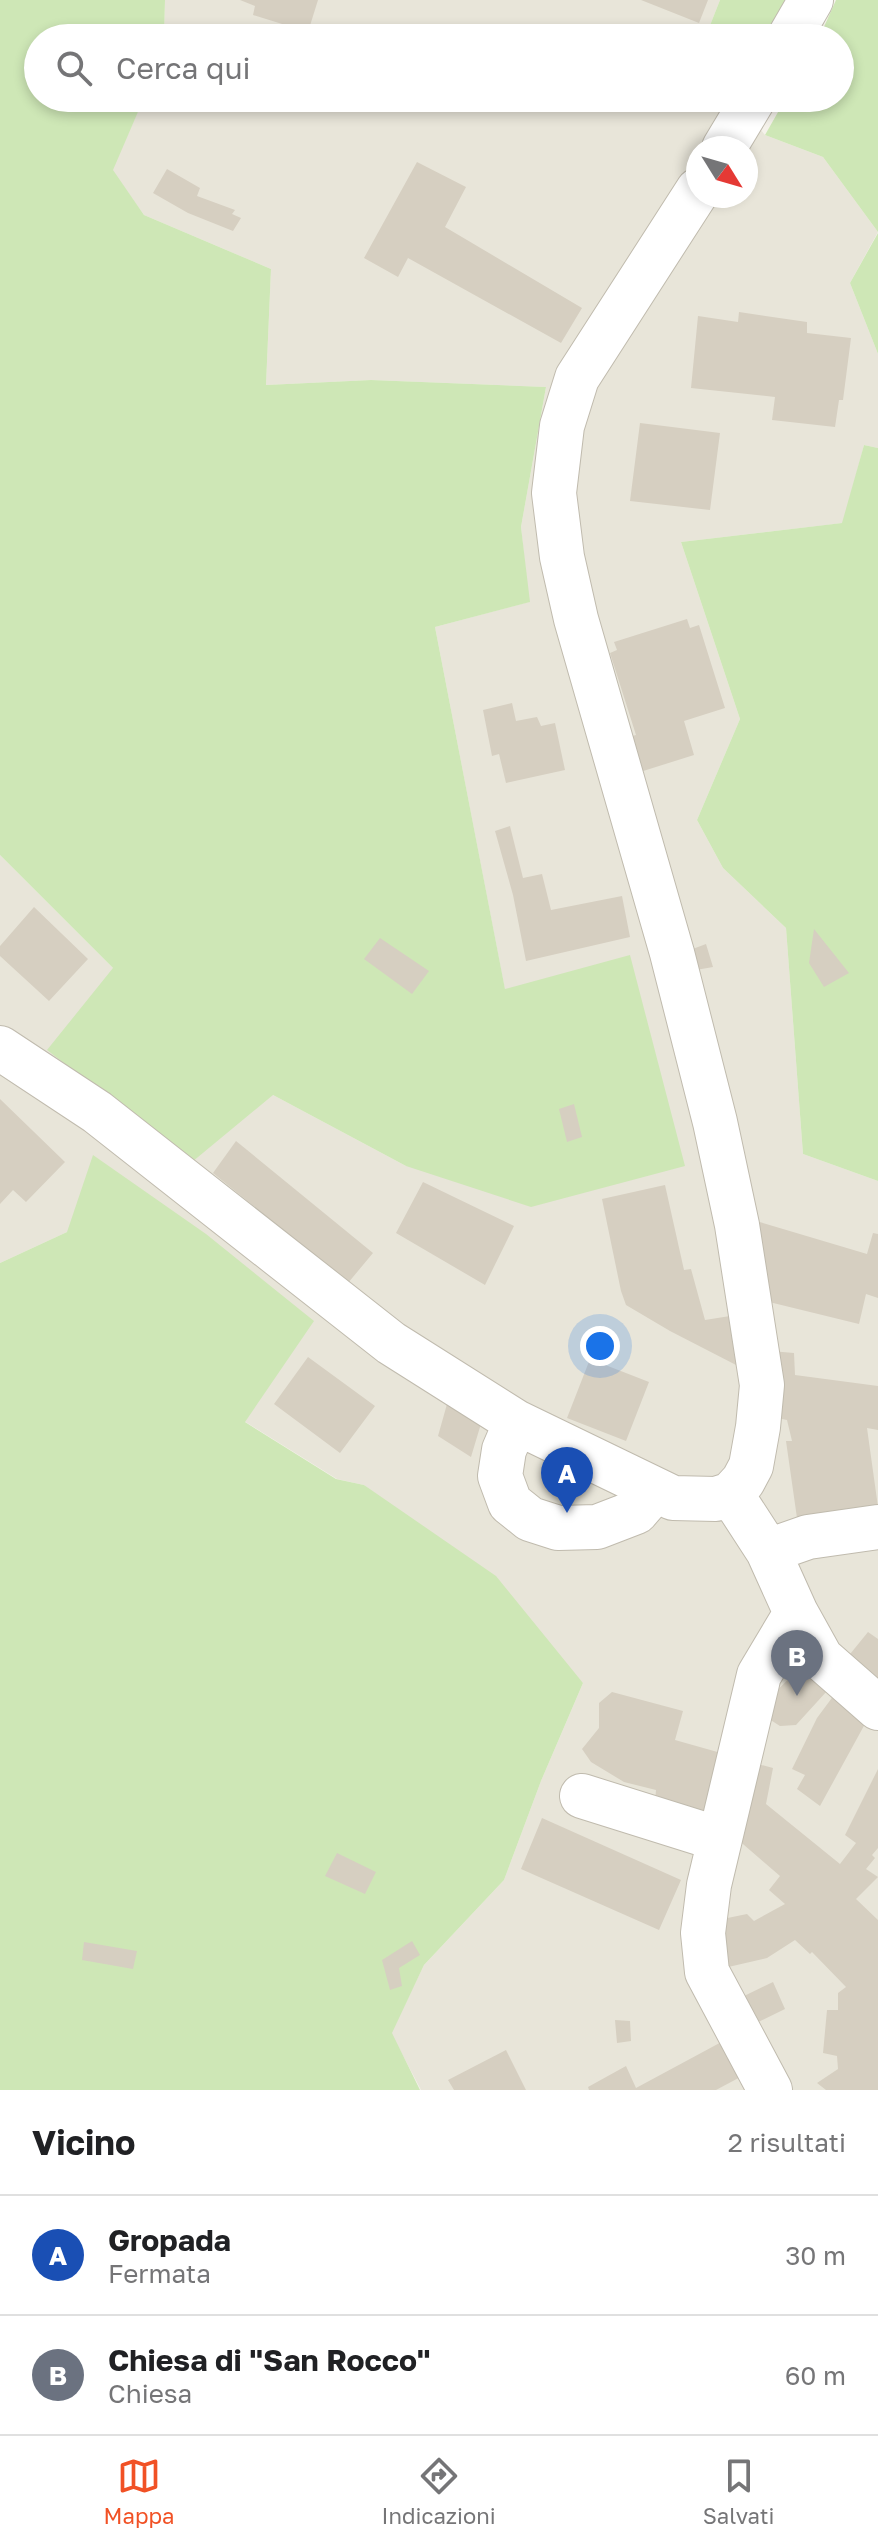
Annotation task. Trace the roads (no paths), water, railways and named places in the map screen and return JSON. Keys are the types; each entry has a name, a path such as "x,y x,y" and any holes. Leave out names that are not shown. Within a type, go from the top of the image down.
{"street":[{"path":"797,24 811,0"},
{"path":"731,136 746,112"},
{"path":"0,1048 97,1112 391,1343 516,1422 673,1498 700,1501 731,1494 743,1481 751,1466 762,1385 737,1225 715,1122 672,953 576,619 562,557 554,493 562,426 577,378 686,208"},
{"path":"516,1422 504,1450 500,1476 510,1503 530,1519 558,1528 597,1527 636,1512 655,1490"},
{"path":"731,1494 768,1551 796,1613 821,1658 878,1708"},
{"path":"768,1551 808,1537 878,1527"},
{"path":"770,2090 707,1972 703,1933 709,1885 759,1675 796,1613"},
{"path":"582,1796 719,1839"}],"place":[{"name":"Gropada","path":"567,1513"},
{"name":"Chiesa di \"San Rocco\"","path":"797,1696"}]}
